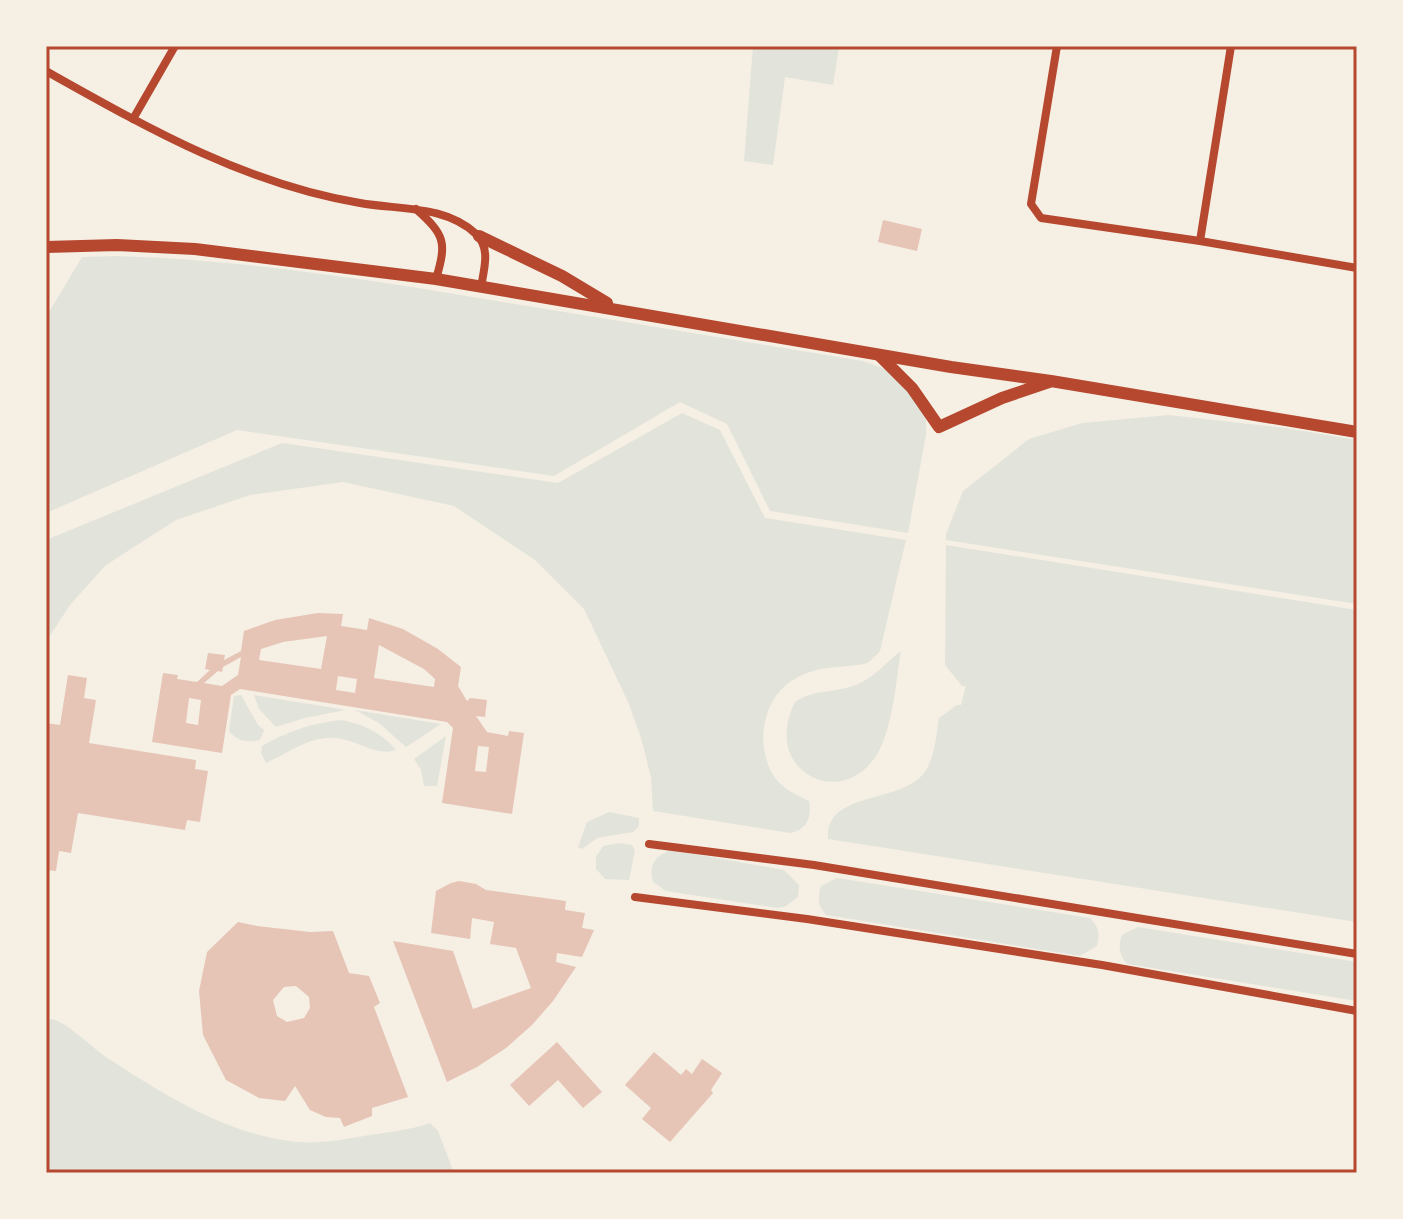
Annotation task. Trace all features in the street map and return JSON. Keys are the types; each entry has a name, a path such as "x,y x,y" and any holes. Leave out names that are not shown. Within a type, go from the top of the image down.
{"highway":[{"path":"479,236 562,276 614,308"},
{"path":"46,247 117,245 195,249 436,279 1357,432"},
{"path":"879,355 912,388 939,427 1002,398 1051,381"}],"street":[{"path":"133,119 175,46"},
{"path":"1057,46 1031,204 1036,214 1047,219 1357,268"},
{"path":"1200,241 1231,46"},
{"path":"46,71 194,150 291,188 367,205 416,208 449,219 479,236 486,260 481,287"},
{"path":"416,208 438,228 442,241 443,257 436,279"},
{"path":"649,844 814,865 1357,954"},
{"path":"635,897 807,919 1071,960 1357,1011"}],"shaded area":[{"path":"753,46 839,48 833,85 785,77 773,165 744,161"},
{"path":"82,257 216,262 363,280 863,361 888,370 919,403 926,416 926,435 908,533 770,511 727,424 680,402 554,476 237,430 46,513 46,317"},
{"path":"682,413 720,430 765,518 906,540 880,651 867,663 804,674 779,692 768,711 763,739 769,768 784,787 809,801 807,822 796,831 790,833 653,811 651,777 641,738 629,704 584,609 535,560 454,506 343,482 250,495 176,520 106,565 70,605 46,642 46,540 282,443 558,483"},
{"path":"1169,415 1285,428 1357,440 1357,604 946,540 963,491 1029,439 1082,423"},
{"path":"946,545 1357,610 1357,922 828,839 830,823 838,813 850,805 898,790 924,773 933,754 939,718 961,705 966,686 962,686 945,665"},
{"path":"901,651 887,731 869,765 851,778 832,782 814,778 799,767 789,750 787,728 795,702 815,694 857,685"},
{"path":"241,695 264,730 260,740 243,740 229,731 234,696"},
{"path":"254,695 346,710 276,727 259,709"},
{"path":"355,710 441,724 406,747 379,723"},
{"path":"342,720 372,730 396,750 375,750 331,738 312,741 266,763 261,753 262,746 291,732"},
{"path":"446,736 437,786 424,786 421,770 414,759"},
{"path":"609,812 639,818 639,826 633,832 597,838 582,849 578,847 587,822"},
{"path":"619,843 632,845 635,850 629,880 605,879 596,869 596,857 603,846"},
{"path":"672,850 784,870 799,885 798,897 778,908 666,891 653,882 651,870 657,858"},
{"path":"837,878 1090,918 1098,931 1097,946 1080,956 826,915 820,905 821,886"},
{"path":"1138,927 1357,962 1357,1001 1127,964 1121,954 1122,935"},
{"path":"46,1020 64,1024 109,1059 175,1100 222,1122 271,1138 297,1142 343,1140 430,1123 438,1131 454,1173 46,1173"}],"building":[{"path":"883,220 922,229 917,251 878,242"},
{"path":"318,613 343,614 341,626 367,630 369,618 403,629 438,649 461,667 458,686 467,701 470,698 487,700 485,717 476,716 487,732 508,736 509,731 524,733 512,814 442,803 453,728 447,722 240,689 231,695 222,753 152,742 163,673 197,682 210,670 205,669 208,653 225,655 224,660 241,651 244,631 275,620","holes":["327,636 321,669 259,660 261,649 283,642","379,645 424,669 435,679 434,687 374,678","241,657 238,675 222,686 204,683 218,671 222,672 223,667","338,676 357,679 355,693 336,690","189,698 201,700 198,725 186,723","478,746 489,747 486,772 475,771"]},
{"path":"68,675 87,678 84,698 96,700 89,743 196,760 195,769 208,771 200,822 187,820 185,830 78,813 71,853 59,851 56,871 46,870 46,723 60,725"},
{"path":"459,881 476,884 486,890 566,901 565,910 585,913 582,928 594,930 582,957 557,953 556,962 576,967 532,1025 506,1048 447,1082 393,941 453,951 473,1009 531,988 516,948 490,944 494,922 472,918 470,939 431,933 436,891"},
{"path":"238,922 310,932 333,931 349,973 369,976 380,1003 374,1007 408,1097 372,1108 372,1116 344,1127 340,1118 326,1117 310,1110 295,1086 285,1101 259,1098 226,1080 203,1035 199,991 207,952","holes":["296,986 309,997 310,1008 304,1018 287,1022 277,1016 273,1000 284,987"]},
{"path":"557,1042 602,1092 583,1108 558,1080 529,1106 510,1085"},
{"path":"654,1052 681,1075 686,1069 692,1074 702,1059 722,1073 711,1090 713,1093 670,1142 642,1119 651,1108 625,1085"}]}
